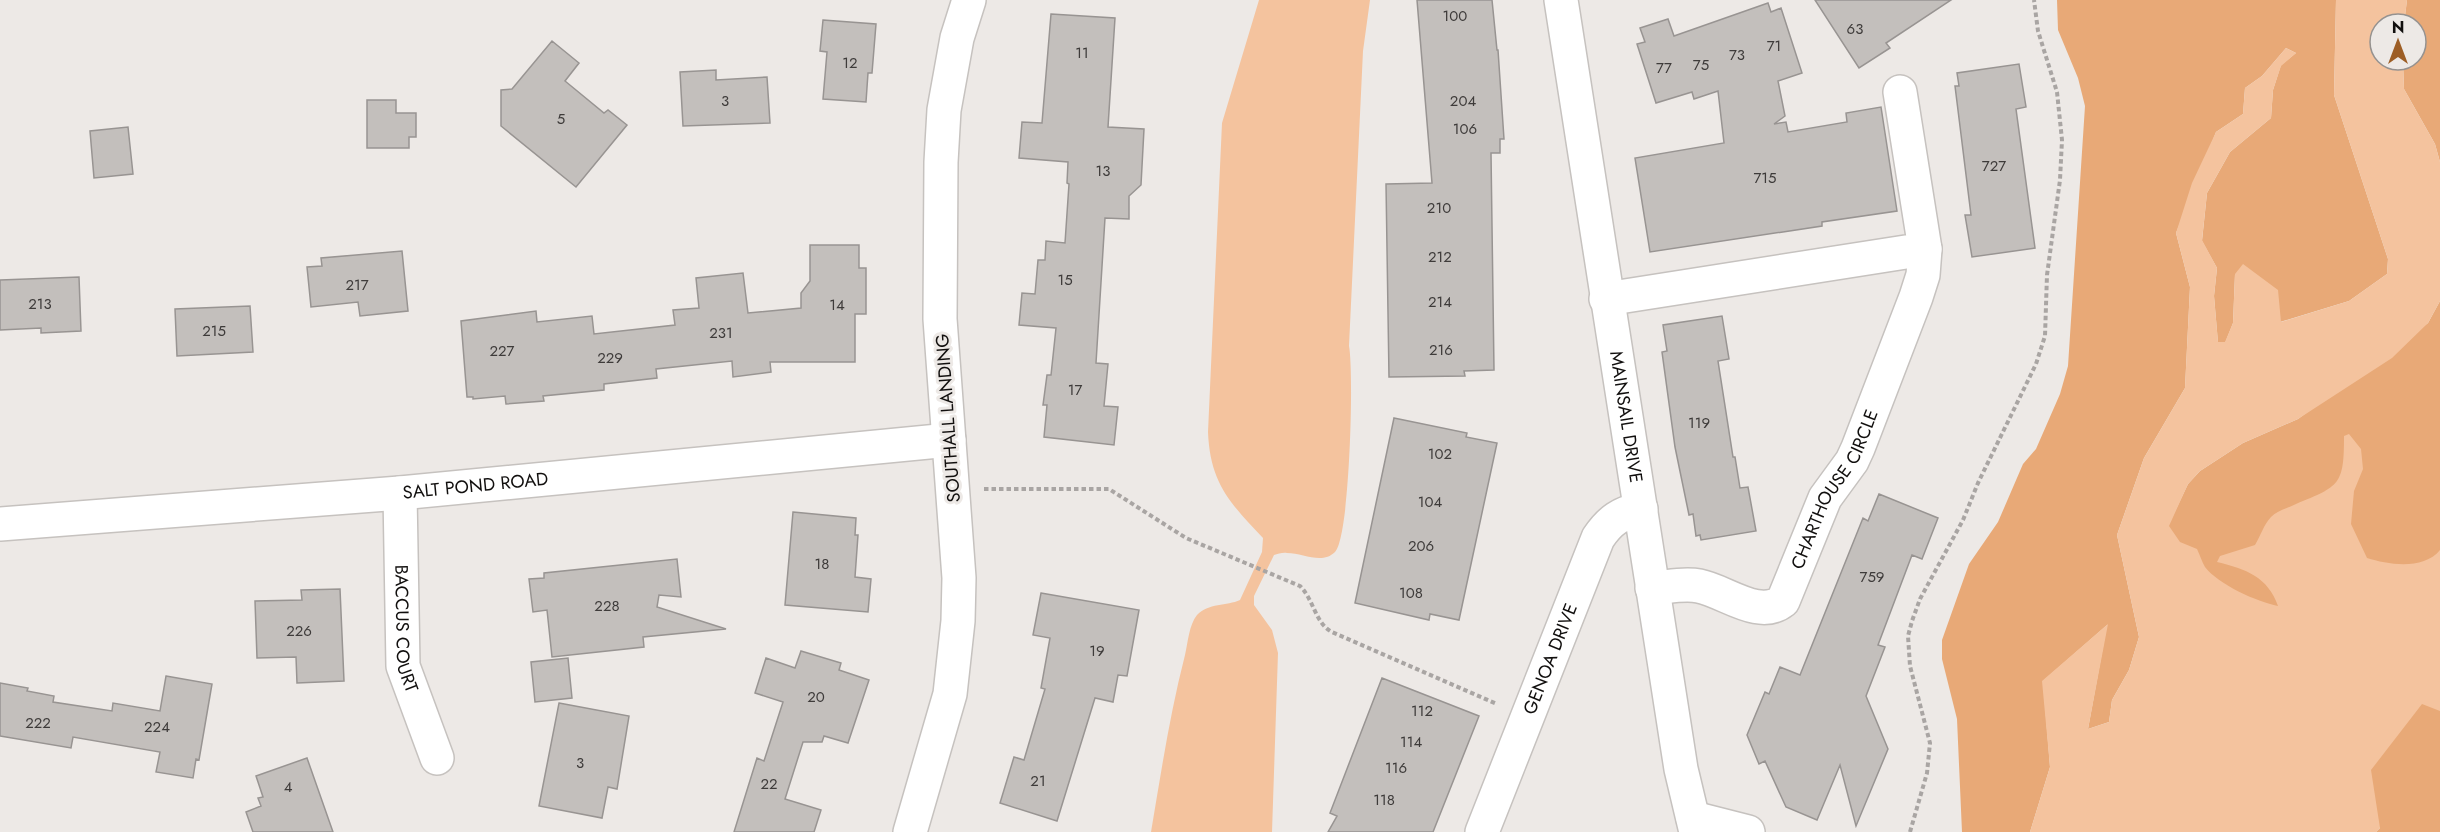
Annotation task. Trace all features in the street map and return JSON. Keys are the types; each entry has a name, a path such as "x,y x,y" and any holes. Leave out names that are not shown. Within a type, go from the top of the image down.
{"street":[{"name":"SOUTHALL LANDING","path":"910,832 950,694 958,621 959,588 940,319 941,162 944,110 957,38 969,0"},
{"name":"MAINSAIL DRIVE","path":"1561,0 1681,769 1695,825"},
{"name":"CHARTHOUSE CIRCLE","path":"1652,588 1696,585 1766,608 1776,606 1783,601 1825,498 1852,461 1858,448 1923,275 1925,249 1900,92"},
{"path":"1606,299 1925,249"},
{"name":"SALT POND ROAD","path":"0,524 400,493 950,440"},
{"name":"BACCUS COURT","path":"400,493 403,666 437,758"},
{"name":"GENOA DRIVE","path":"1482,832 1598,538 1606,525 1616,517 1641,509"},
{"path":"1695,825 1748,832"}],"path":[{"path":"1910,832 1927,773 1930,743 1910,666 1908,636 1912,621 1920,598 1963,520 1978,483 2036,364 2045,336 2047,275 2060,180 2062,140 2057,92 2038,31 2034,0"},
{"path":"953,489 1109,489 1186,538 1291,582 1305,591 1323,626 1332,632 1527,717"}],"shaded area":[{"path":"1259,0 1370,0 1363,51 1349,346 1350,453 1344,517 1340,540 1335,552 1324,558 1293,553 1274,555 1254,596 1254,605 1272,630 1278,653 1272,832 1151,832 1170,721 1192,624 1197,615 1207,608 1240,600 1262,552 1263,538 1232,503 1218,479 1213,465 1208,432 1222,123"},
{"path":"2057,0 2336,0 2334,95 2388,259 2387,274 2349,301 2280,322 2235,274 2233,323 2225,343 2218,343 2214,296 2217,268 2202,241 2207,193 2230,152 2271,118 2273,90 2281,65 2296,53 2286,48 2262,76 2245,88 2243,114 2216,132 2176,233 2190,287 2185,388 2144,458 2117,535 2139,637 2129,670 2112,700 2109,722 2088,729 2107,625 2043,681 2050,767 2030,832 1962,832 1957,719 1942,659 1942,640 1969,564 1998,522 2023,464 2036,449 2060,394 2068,366 2085,106 2078,78 2058,30"},
{"path":"2336,0 2407,0 2406,12 2368,12 2368,72 2403,72 2404,89 2435,144 2440,162 2440,301 2428,323 2392,358 2298,419 2243,443 2200,471 2188,484 2169,526 2180,542 2197,549 2205,567 2219,580 2249,596 2278,606 2274,596 2262,581 2246,571 2217,562 2220,556 2255,545 2266,523 2277,513 2331,487 2340,474 2343,465 2344,436 2349,434 2361,449 2363,469 2354,491 2351,524 2367,558 2385,563 2416,563 2425,561 2440,550 2440,711 2422,704 2371,770 2380,828 2376,832 2030,832 2050,767 2042,681 2108,624 2088,729 2109,722 2112,700 2129,670 2139,637 2117,535 2144,458 2185,388 2190,287 2176,233 2192,183 2216,132 2243,114 2245,88 2262,76 2286,48 2296,53 2281,66 2273,90 2271,118 2230,152 2207,193 2202,240 2217,268 2214,296 2218,342 2225,342 2233,323 2235,274 2243,264 2278,290 2281,322 2349,301 2387,274 2388,259 2334,95"},
{"path":"2407,0 2440,0 2440,162 2435,144 2404,89 2403,72 2428,72 2428,12 2406,12"},
{"path":"2440,301 2440,832 2376,832 2380,828 2209,618 2168,526 2188,484 2200,471 2243,443 2298,419 2428,323"}],"building":[{"path":"1417,0 1492,0 1504,139 1500,139 1500,153 1491,153 1494,370 1464,371 1465,376 1389,377 1386,184 1432,183"},
{"path":"1815,0 1951,0 1886,43 1890,48 1859,68"},
{"path":"1768,3 1771,12 1781,8 1802,73 1778,81 1785,116 1774,124 1786,122 1788,132 1847,122 1846,113 1881,107 1897,211 1822,222 1822,226 1650,252 1635,158 1724,143 1718,91 1694,99 1692,92 1656,103 1637,44 1645,42 1640,28 1668,19 1674,36"},
{"path":"1051,14 1115,18 1108,127 1144,129 1141,185 1129,196 1129,219 1105,218 1096,363 1108,364 1104,406 1118,407 1114,445 1044,437 1047,405 1043,405 1047,375 1051,375 1056,328 1019,325 1022,293 1035,294 1038,260 1045,260 1046,241 1065,243 1069,184 1067,183 1068,162 1019,158 1022,122 1042,123"},
{"path":"823,20 876,24 872,73 868,73 866,102 823,99 827,52 820,51"},
{"path":"552,41 579,63 565,81 604,113 608,110 627,125 576,187 501,126 501,90 512,89"},
{"path":"2019,64 2026,107 2016,109 2035,248 1972,257 1965,215 1971,215 1955,86 1959,86 1957,73"},
{"path":"716,70 716,80 767,77 770,123 683,126 680,72"},
{"path":"367,100 396,100 396,113 416,113 416,137 409,137 409,148 367,148"},
{"path":"128,127 133,174 94,178 90,131"},
{"path":"810,245 859,245 859,268 866,268 866,314 855,314 855,362 770,362 771,372 733,377 732,361 656,369 657,378 604,384 604,390 543,396 544,401 506,404 505,396 473,399 473,397 467,397 461,321 536,311 537,322 592,316 594,334 675,325 673,310 699,308 696,278 743,273 748,313 801,308 801,293 810,281"},
{"path":"402,251 408,311 360,316 358,302 311,307 307,267 322,266 321,258"},
{"path":"79,277 81,331 41,333 41,328 0,330 0,280"},
{"path":"250,306 253,352 177,356 175,309"},
{"path":"1722,316 1729,359 1718,361 1733,457 1735,457 1740,488 1748,487 1756,531 1701,540 1700,535 1696,536 1693,514 1689,515 1675,447 1662,352 1667,351 1663,325"},
{"path":"1394,418 1467,433 1466,437 1497,443 1459,620 1430,614 1429,620 1355,603"},
{"path":"1879,494 1938,518 1922,559 1912,555 1878,645 1885,647 1866,696 1888,749 1856,826 1840,765 1817,820 1786,807 1765,761 1759,764 1747,735 1765,692 1769,694 1780,667 1800,675 1863,518 1868,521"},
{"path":"793,512 856,518 855,535 858,535 855,577 871,579 868,612 785,605"},
{"path":"677,559 681,597 659,595 657,607 726,629 643,637 644,647 552,657 547,610 533,612 529,579 544,578 544,573"},
{"path":"340,589 344,681 297,683 296,657 257,658 255,601 302,600 301,590"},
{"path":"1041,593 1139,610 1127,676 1118,675 1113,702 1095,698 1057,821 1000,803 1014,757 1024,760 1045,689 1041,688 1050,638 1033,635"},
{"path":"801,651 841,663 839,670 869,680 848,743 824,736 822,742 803,742 785,799 821,810 814,832 734,832 757,758 764,761 783,702 755,693 766,658 795,668"},
{"path":"568,658 572,698 535,702 531,662"},
{"path":"166,676 212,684 199,760 196,759 193,778 156,772 160,752 73,737 71,748 0,736 0,683 54,696 53,702 112,711 113,703 160,711"},
{"path":"1382,678 1479,716 1433,832 1328,832 1337,816 1330,813"},
{"path":"559,703 629,716 617,789 608,787 602,818 539,806"},
{"path":"307,758 333,832 253,832 246,812 261,806 258,798 263,797 256,776"}]}
